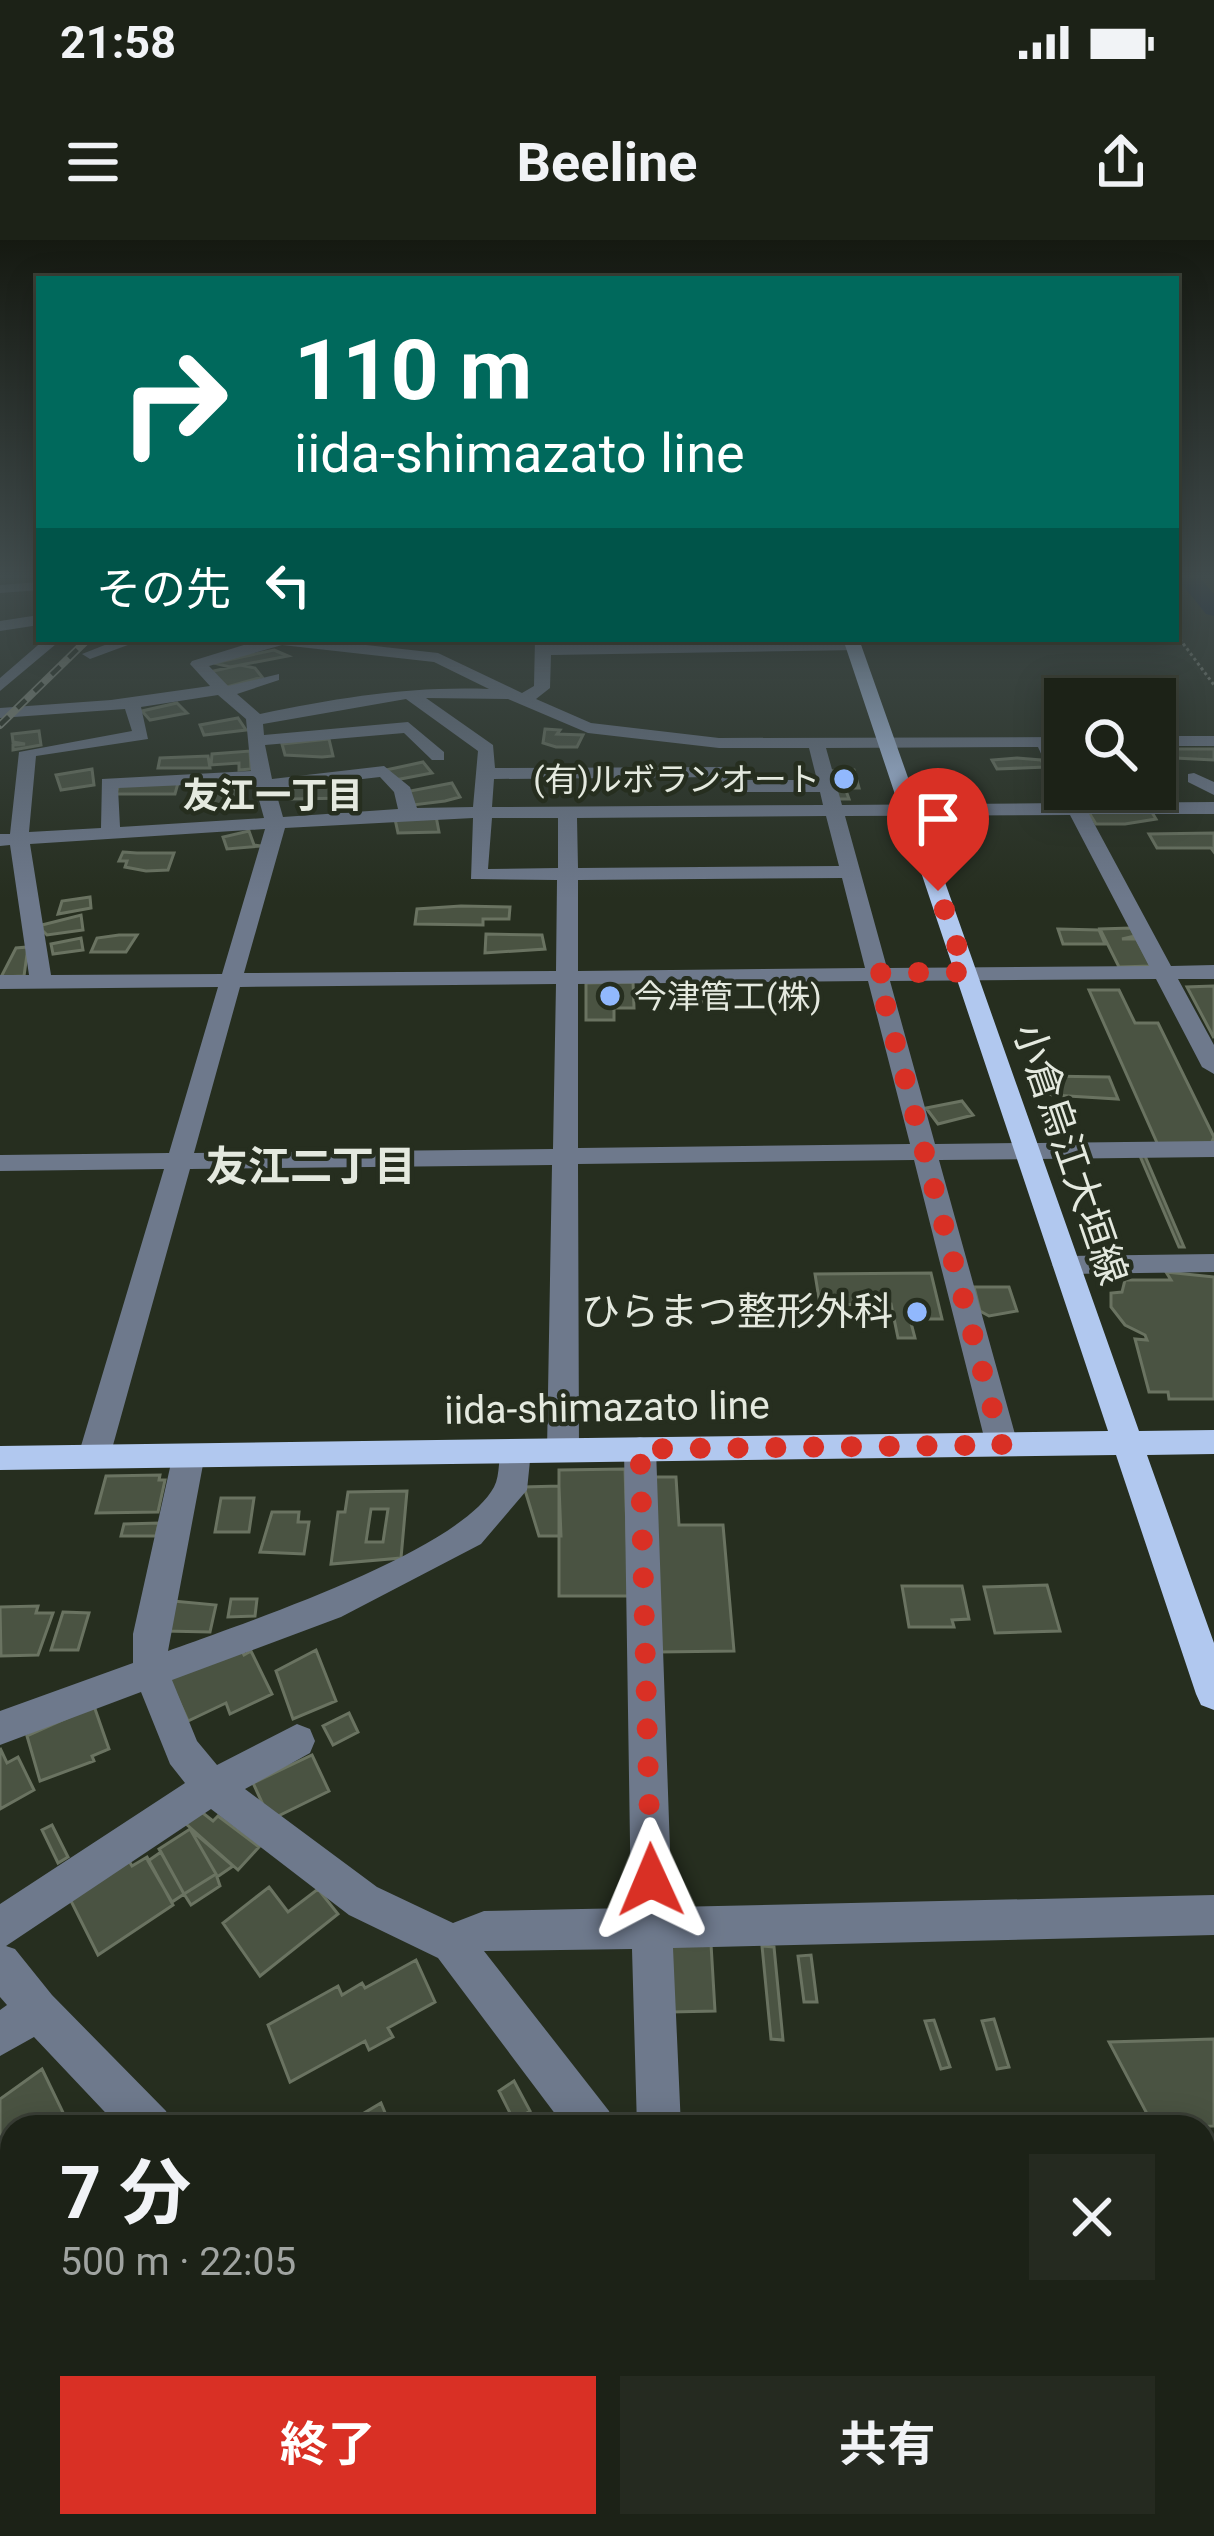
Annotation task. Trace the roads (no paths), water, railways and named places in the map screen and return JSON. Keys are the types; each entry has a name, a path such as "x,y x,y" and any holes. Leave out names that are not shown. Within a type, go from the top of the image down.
{"main road":[{"name":"小倉烏江大垣線","path":"867,685 1214,1694"},
{"name":"iida-shimazato line","path":"0,1458 1214,1442"}],"street":[{"path":"94,1456 276,825 263,781 255,720 218,685"},
{"path":"0,713 140,707 245,685"},
{"path":"493,685 588,728 633,736 816,743 1044,742"},
{"path":"255,720 407,691 517,697 542,685"},
{"path":"407,691 480,758 484,813 478,875 850,872"},
{"path":"0,755 142,735 132,704"},
{"path":"256,741 409,728 436,753 634,772 728,772 732,786 910,809 1044,797"},
{"path":"633,736 638,812"},
{"path":"1176,741 1214,741"},
{"path":"816,743 1002,1445"},
{"path":"28,752 9,839 29,895 41,982"},
{"path":"111,832 108,783 263,781 380,763 403,791 409,815"},
{"path":"1194,778 1213,811"},
{"path":"9,839 182,823 276,825 409,815 638,812 828,798"},
{"path":"1176,807 1213,811"},
{"path":"1077,810 1214,1067"},
{"path":"1150,828 1213,811"},
{"path":"563,1450 568,813"},
{"path":"0,898 29,895"},
{"path":"0,982 1214,972"},
{"path":"0,1163 1214,1150"},
{"path":"1066,1265 1214,1263"},
{"path":"640,1449 659,2115"},
{"path":"0,1728 329,1607 469,1535 511,1490 515,1451"},
{"path":"189,1454 151,1634 151,1671 183,1752 212,1787 364,1901 452,1944 533,2042 585,2115"},
{"path":"0,1928 212,1787 297,1741"},
{"path":"452,1944 484,1931 1214,1915"},
{"path":"0,1964 36,2009 138,2115"},
{"path":"0,2035 36,2009"}],"railway":[{"path":"0,725 41,685"}],"place":[{"name":"(有)ルボランオート","path":"844,779"},
{"name":"今津管工(株)","path":"610,996"},
{"name":"ひらまつ整形外科","path":"917,1312"}],"district":[{"name":"友江一丁目","path":"273,796"},
{"name":"友江二丁目","path":"311,1166"}]}
